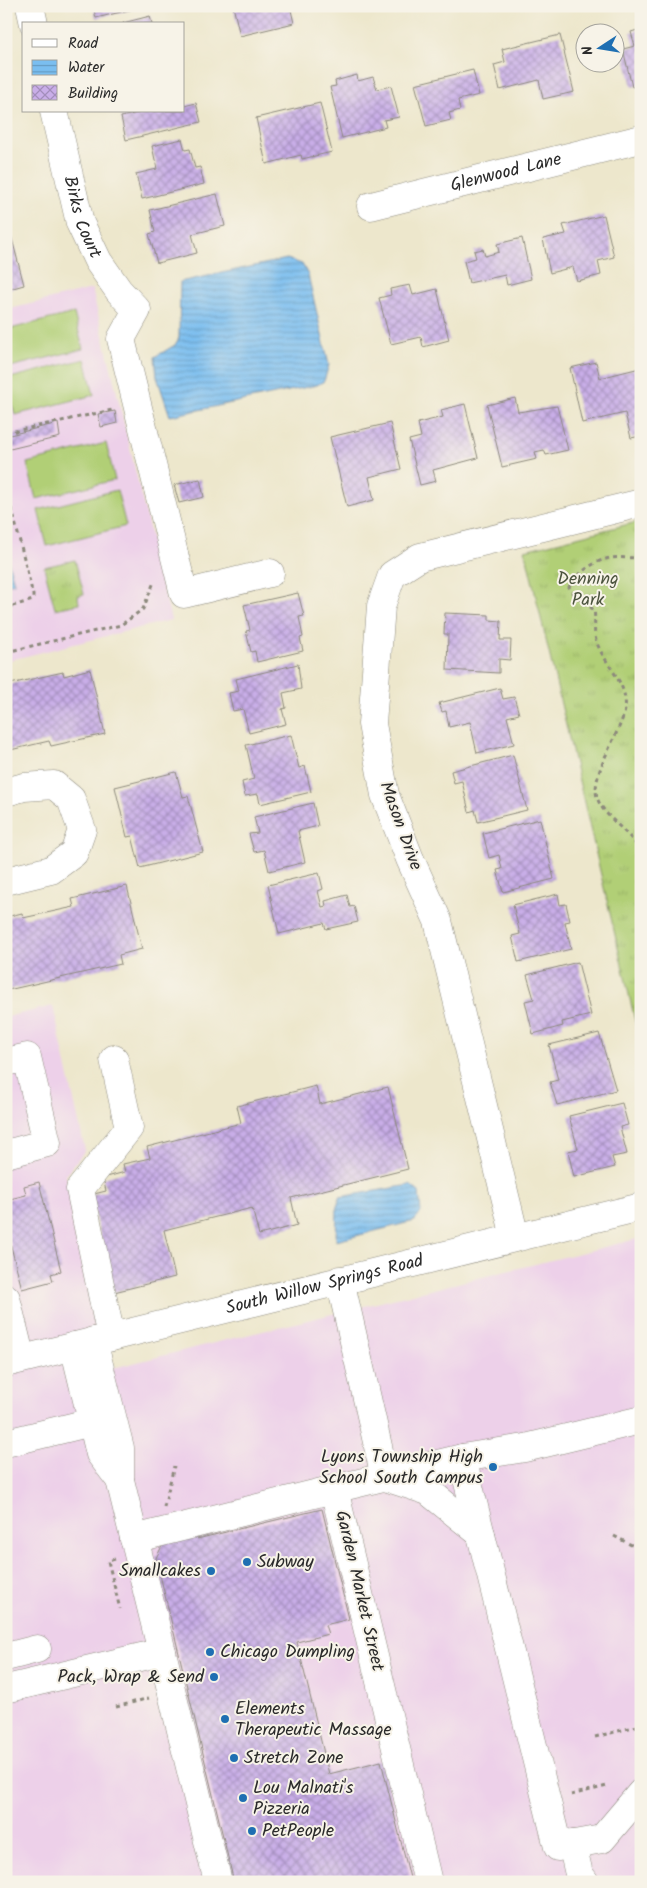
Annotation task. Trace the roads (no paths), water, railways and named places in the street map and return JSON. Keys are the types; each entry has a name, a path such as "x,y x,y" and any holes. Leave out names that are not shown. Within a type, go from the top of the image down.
{"street":[{"path":"30,6 34,22"},
{"name":"Birks Court","path":"54,112 80,223 98,261 119,290 137,310 122,339 184,594 270,573"},
{"name":"Glenwood Lane","path":"371,206 641,139"},
{"name":"Mason Drive","path":"515,1237 438,921 385,795 372,724 381,606 392,575 420,557 641,503"},
{"path":"6,792 24,787 54,786 71,799 82,830 74,853 51,870 6,881"},
{"path":"6,1062 27,1057 47,1143 6,1154"},
{"path":"114,1059 129,1128 80,1189 92,1342 92,1422 100,1454 120,1480"},
{"name":"South Willow Springs Road","path":"13,1361 641,1206"},
{"path":"340,1280 385,1477 428,1490 481,1534"},
{"path":"6,1298 13,1361"},
{"path":"92,1342 120,1448 120,1480 218,1882"},
{"name":"Garden Market Street","path":"428,1882 334,1489 462,1458 525,1448 641,1420"},
{"path":"6,1443 92,1422"},
{"path":"462,1458 558,1847 602,1839 641,1792"},
{"path":"134,1539 334,1489"},
{"path":"6,1657 37,1649"},
{"path":"6,1689 162,1652"},
{"path":"572,1844 579,1879"}],"water":[{"path":"287,259 302,264 308,275 329,365 324,381 317,385 170,416 157,377 155,357 175,345 179,338 180,282"},
{"path":"6,553 14,583 6,585"},
{"path":"410,1185 419,1192 421,1212 414,1221 336,1241 337,1207 340,1197"}],"place":[{"name":"Lyons Township High School South Campus","path":"493,1467"},
{"name":"Subway","path":"247,1562"},
{"name":"Smallcakes","path":"211,1571"},
{"name":"Chicago Dumpling","path":"210,1652"},
{"name":"Pack, Wrap & Send","path":"214,1677"},
{"name":"Elements Therapeutic Massage","path":"225,1719"},
{"name":"Stretch Zone","path":"234,1758"},
{"name":"Lou Malnati's Pizzeria","path":"243,1798"},
{"name":"PetPeople","path":"252,1831"}],"park label":[{"name":"Denning Park","path":"588,589"}]}
